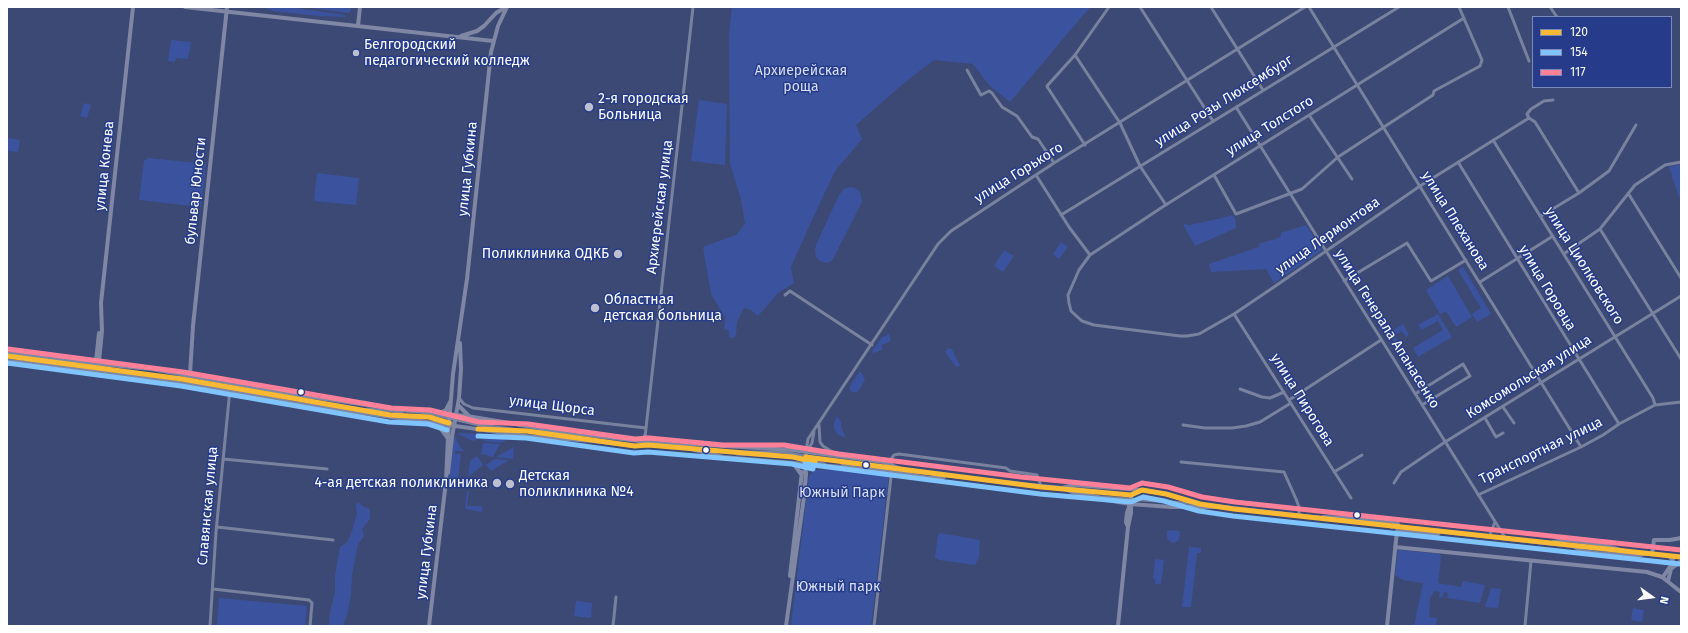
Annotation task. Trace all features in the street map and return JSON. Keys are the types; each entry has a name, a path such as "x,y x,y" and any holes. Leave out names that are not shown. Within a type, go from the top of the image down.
{"main road":[{"name":"улица Конева","path":"97,363 101,327 102,298 133,7"},
{"path":"185,7 227,9 358,26 493,41"},
{"path":"358,26 360,7"},
{"path":"457,37 477,31 496,13 507,7"},
{"name":"улица Губкина","path":"430,626 446,480 451,400 460,335 493,41 507,7"},
{"name":"бульвар Юности","path":"190,380 193,326 227,9"},
{"name":"улица Губкина","path":"446,480 449,470 459,398 461,369 460,335"},
{"path":"7,352 97,363"},
{"name":"улица Щорса","path":"7,361 55,365 182,383 190,380 223,383 393,409 438,414 455,421 473,417 563,432 687,448"},
{"path":"90,370 97,363"},
{"path":"97,363 103,372"},
{"name":"улица Щорса","path":"97,363 103,365 152,369 190,380 293,403 426,422 450,420 455,421 464,428 552,439 593,441 635,446 647,443"},
{"path":"438,414 446,410 451,400"},
{"path":"458,405 466,414 473,417"},
{"path":"426,422 441,429 448,437"},
{"path":"646,436 647,443 805,458 840,457 904,470 1041,487 1062,488 1074,485 1142,490 1166,494 1200,504 1217,507 1396,528 1548,543 1572,546 1582,551 1605,554 1637,556 1650,554"},
{"path":"687,448 723,457 793,463 805,458 830,465 892,468 904,474 930,478 952,476"},
{"path":"789,601 791,561 801,474 805,458"},
{"path":"786,626 804,497 806,474 805,458"},
{"path":"793,463 801,474"},
{"path":"1062,488 1072,492 1130,504 1164,507 1217,507"},
{"path":"1118,626 1128,527 1131,513 1131,497 1142,490"},
{"path":"1312,518 1330,516 1386,522 1396,528"},
{"path":"1387,626 1396,528"},
{"path":"1650,554 1654,540 1681,538"},
{"path":"1548,543 1567,540 1599,544 1628,552 1681,557"},
{"path":"1395,545 1647,572 1663,577 1681,592"},
{"path":"1663,577 1673,560 1668,556"},
{"path":"1668,581 1671,569 1681,561"}],"street":[{"name":"Архиерейская улица","path":"647,443 646,428 693,7"},
{"path":"1085,145 1048,88 1048,83 1075,55 1109,7"},
{"path":"1140,7 1213,120"},
{"path":"1211,7 1264,90"},
{"name":"улица Горького","path":"805,458 808,439 944,237 958,226 1054,163 1305,7"},
{"name":"улица Плеханова","path":"1309,7 1581,447"},
{"name":"улица Розы Люксембург","path":"1061,216 1213,120 1399,7"},
{"path":"1214,174 1236,214 1302,189 1338,157 1432,95 1434,91 1480,66 1482,60 1459,7"},
{"path":"1508,7 1529,61"},
{"path":"1550,7 1556,16"},
{"name":"улица Толстого","path":"1090,255 1166,204 1464,18"},
{"path":"1075,55 1120,123 1140,166 1166,204"},
{"path":"967,70 980,95 989,91 992,93 1002,107 1017,116 1032,136 1038,139 1054,163"},
{"name":"улица Лермонтова","path":"1090,255 1079,270 1068,295 1068,303 1076,317 1082,322 1094,325 1187,336 1199,334 1234,314 1420,186 1529,118 1527,114 1531,109 1544,102 1553,100"},
{"name":"улица Генерала Апанасенко","path":"1236,107 1325,252 1506,539"},
{"path":"1309,115 1352,179"},
{"path":"1529,118 1536,122 1579,193"},
{"path":"1541,216 1579,193 1609,171 1636,125"},
{"name":"улица Циолковского","path":"1493,140 1565,253 1615,337 1654,398 1655,405"},
{"name":"улица Горовца","path":"1458,162 1578,360 1619,424"},
{"path":"1565,253 1600,229 1635,185 1665,165 1681,162"},
{"path":"1036,176 1061,216 1090,255"},
{"path":"1628,193 1681,278"},
{"path":"1600,229 1681,359"},
{"path":"1480,282 1553,236"},
{"path":"1344,281 1407,243 1432,281 1466,260"},
{"path":"785,295 790,291 872,345"},
{"name":"Комсомольская улица","path":"1394,483 1397,476 1404,470 1445,442 1681,296"},
{"name":"улица Пирогова","path":"1234,314 1351,498"},
{"path":"1183,425 1205,428 1232,428 1260,422 1380,340"},
{"name":"улица Щорса","path":"7,356 97,363 190,380"},
{"path":"1415,394 1463,364 1470,376 1422,405"},
{"path":"223,383 230,388 235,385"},
{"name":"улица Щорса","path":"230,388 348,407 430,414 450,420"},
{"name":"Славянская улица","path":"210,626 217,527 230,388"},
{"path":"1240,389 1262,397 1270,398 1284,392"},
{"name":"улица Щорса","path":"459,398 464,404 473,408 646,428"},
{"name":"Транспортная улица","path":"1478,495 1581,447 1619,424 1655,405 1681,402"},
{"path":"1503,407 1514,423"},
{"path":"1485,418 1496,436 1503,433"},
{"path":"455,421 527,431 563,432"},
{"path":"819,423 818,435 821,444 840,457"},
{"name":"улица Щорса","path":"478,429 527,431 569,436 593,441"},
{"name":"улица Щорса","path":"687,448 723,452 783,452 805,458 892,468"},
{"path":"874,626 892,457 894,455 899,454 1006,468 1010,471 1036,475 1041,487"},
{"path":"1334,472 1362,455"},
{"path":"223,459 327,469"},
{"path":"1181,462 1284,472 1299,507 1299,516"},
{"name":"улица Щорса","path":"830,465 866,465"},
{"path":"1062,488 1200,504"},
{"path":"1098,497 1131,497"},
{"path":"1489,537 1494,522"},
{"path":"217,527 332,540"},
{"path":"1572,546 1628,552"},
{"path":"1525,626 1531,560"},
{"path":"213,589 308,600 312,603 310,626"},
{"path":"613,626 616,597"}],"green space":[{"path":"263,7 288,7 345,15 345,17 273,11"},
{"path":"302,7 351,7 351,11 348,13"},
{"name":"Архиерейская роща","path":"732,7 1091,7 1010,102 988,84 973,64 934,60 904,83 856,125 862,139 835,171 791,267 794,283 778,293 758,316 751,310 744,308 737,322 736,335 733,338 729,337 729,330 724,329 725,317 711,294 703,247 736,235 745,224 741,199 730,164 729,35"},
{"path":"171,40 191,42 188,59 176,58 175,62 168,61"},
{"path":"699,100 727,104 725,165 691,161"},
{"path":"84,103 91,105 87,118 80,116"},
{"path":"7,138 20,140 18,152 7,151"},
{"path":"149,158 206,164 201,207 139,200 144,161"},
{"path":"1681,164 1681,203 1669,167"},
{"path":"317,173 359,178 356,205 314,201"},
{"path":"850,187 855,188 860,192 862,201 860,206 832,261 827,263 820,261 816,257 816,245 839,195 844,189"},
{"path":"1232,215 1235,218 1236,228 1195,246 1184,226 1184,224 1190,225"},
{"path":"1306,225 1322,250 1274,283 1266,269 1211,272 1209,264 1259,247 1259,244 1281,237 1281,233"},
{"path":"1061,242 1068,247 1059,259 1053,254"},
{"path":"1004,250 1014,256 1003,272 994,266"},
{"path":"1463,267 1491,314 1477,322 1472,314 1481,308 1458,270"},
{"path":"1448,276 1472,317 1456,327 1446,311 1440,314 1426,290"},
{"path":"1438,314 1452,337 1418,357 1413,348 1443,330 1438,321 1422,330 1418,325"},
{"path":"1403,324 1409,335 1406,337 1402,331 1394,335 1411,362 1408,364 1389,333"},
{"path":"889,334 891,341 881,345 883,349 874,353 872,352 882,337 886,336"},
{"path":"948,348 952,349 960,366 956,367 945,352"},
{"path":"860,371 865,379 857,392 852,392 850,390 850,386"},
{"path":"837,416 841,422 841,427 846,438 837,434 834,429 834,422"},
{"path":"458,434 522,437 522,439 510,438 501,443 484,441 483,436 473,441"},
{"path":"455,435 457,442 464,451 455,451 455,454 461,454 458,480 449,479 453,440"},
{"path":"483,443 500,444 493,457 481,454"},
{"path":"514,447 513,459 496,457"},
{"path":"477,456 483,465 468,477 470,461"},
{"path":"495,459 509,460 491,471 486,465"},
{"name":"Южный парк","path":"815,470 864,470 889,474 871,626 791,626 809,476"},
{"path":"467,491 469,491 467,506 482,506 482,512 465,509"},
{"path":"358,502 362,506 370,509 370,519 362,529 364,536 358,544 352,575 348,612 343,626 329,626 330,612 335,592 335,575 340,547 347,542 351,534 357,514 356,505"},
{"path":"1167,530 1180,531 1179,540 1173,543 1168,540"},
{"path":"940,533 980,540 979,557 975,565 939,560 935,557 938,535"},
{"path":"1189,547 1201,548 1201,553 1197,553 1191,607 1182,607"},
{"path":"1398,550 1440,554 1441,558 1438,583 1461,587 1463,581 1485,585 1480,603 1447,598 1448,593 1444,592 1442,598 1439,597 1440,592 1434,591 1430,598 1429,617 1437,618 1436,626 1414,626 1423,583 1403,580 1395,575"},
{"path":"1155,559 1164,560 1161,584 1155,584 1155,579 1153,579"},
{"path":"1491,588 1501,589 1498,608 1485,607"},
{"path":"219,598 307,606 305,626 217,626"},
{"path":"576,601 592,603 591,618 574,616"},
{"path":"1633,608 1644,610 1642,622 1631,620"}],"transit line":[{"name":"117","path":"8,349 183,372 391,408 430,410 479,422 528,424 635,439 649,438 723,445 784,445 839,454 1021,477 1130,488 1142,483 1168,487 1202,497 1235,502 1681,550"},
{"name":"120","path":"7,356 182,379 390,415 429,417 449,423"},
{"name":"154","path":"7,363 181,386 389,422 428,424 447,430"},
{"name":"120","path":"478,429 527,431 635,446 648,445 793,457 815,462"},
{"name":"154","path":"478,436 526,438 634,453 648,452 792,464 813,469"},
{"name":"120","path":"806,457 1041,487 1131,495 1142,490 1166,494 1200,504 1234,509 1681,557"},
{"name":"154","path":"805,464 1040,494 1131,502 1143,497 1164,501 1199,511 1233,516 1680,564"}],"place":[{"name":"Белгородский педагогический колледж","path":"356,53"},
{"name":"2-я городская Больница","path":"589,107"},
{"name":"Поликлиника ОДКБ","path":"618,254"},
{"name":"Областная детская больница","path":"595,308"},
{"name":"4-ая детская поликлиника","path":"497,483"},
{"name":"Детская поликлиника №4","path":"510,484"}],"park label":[{"name":"Южный Парк","path":"842,493"}]}
